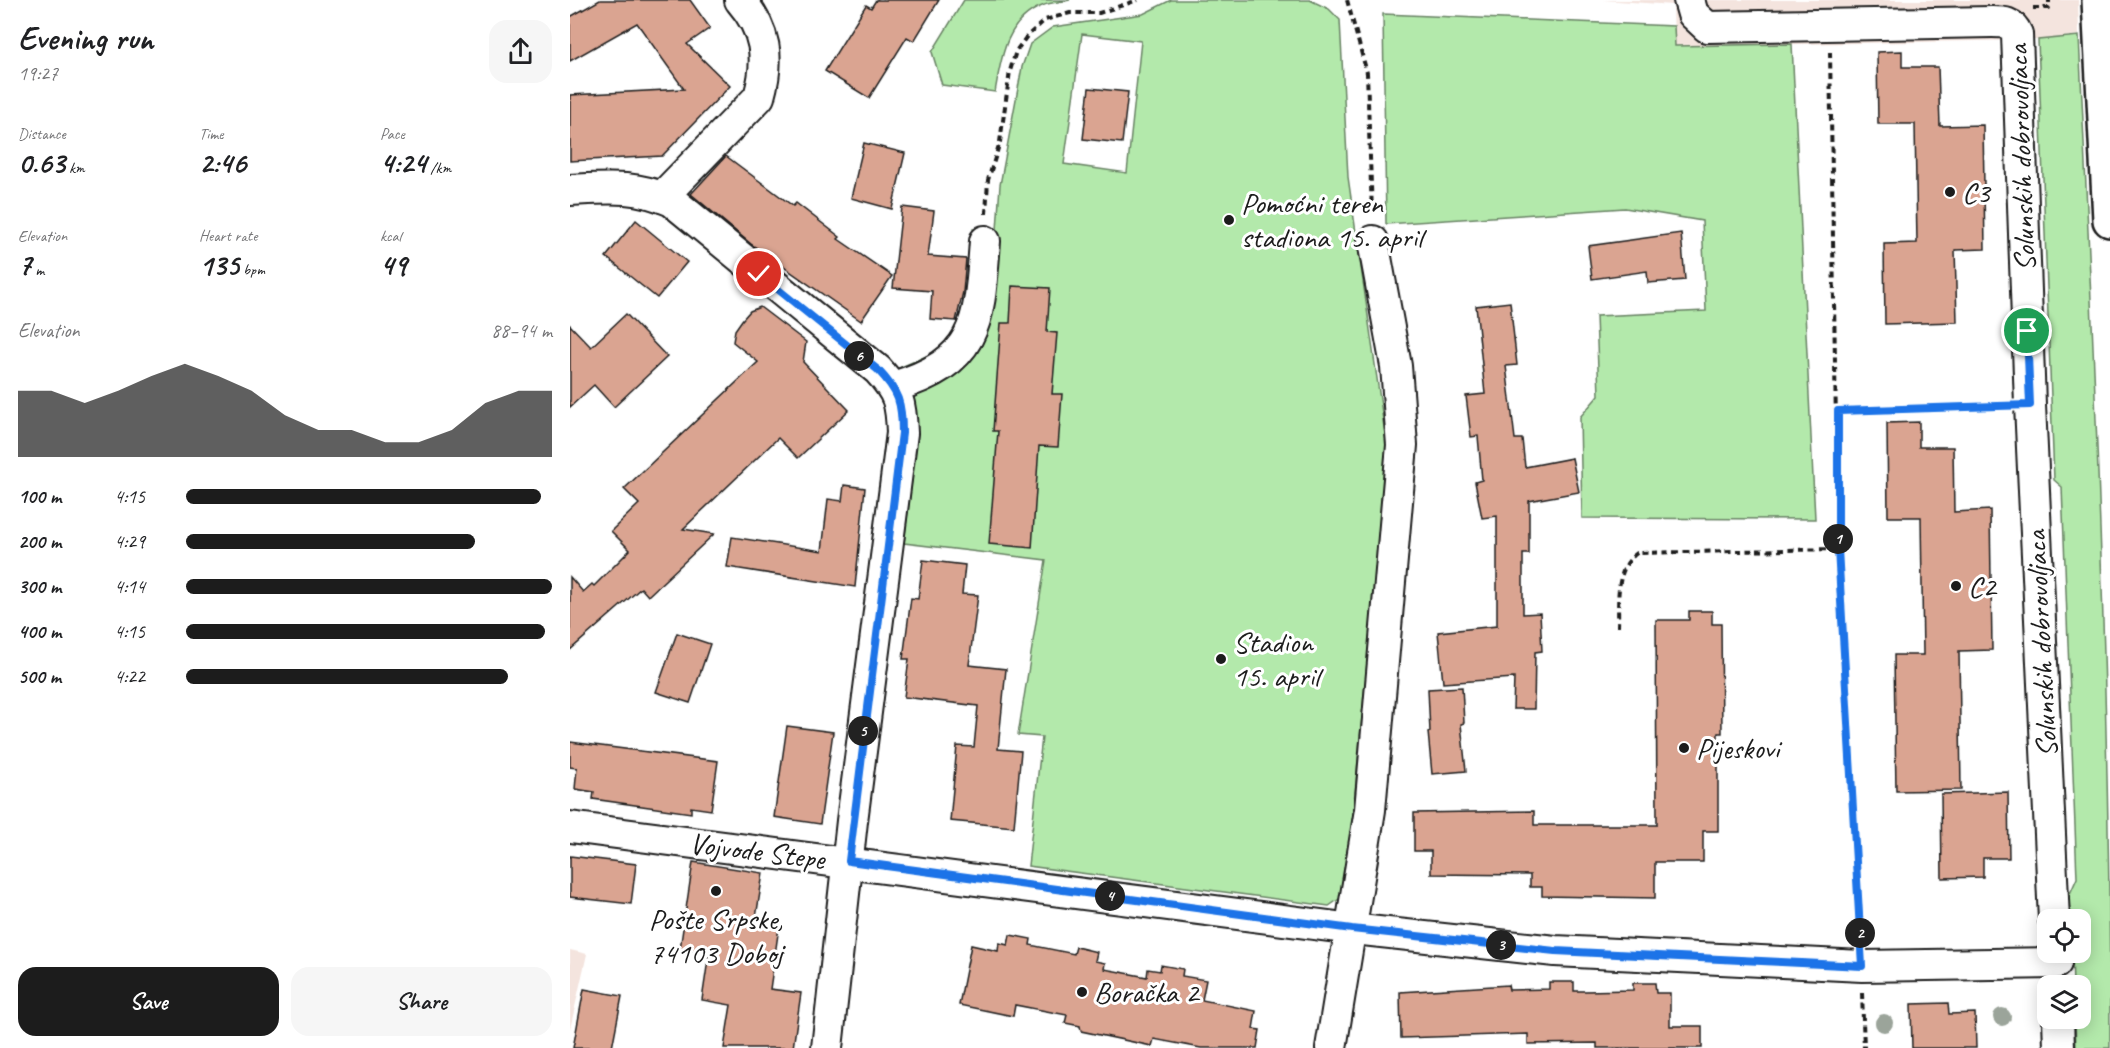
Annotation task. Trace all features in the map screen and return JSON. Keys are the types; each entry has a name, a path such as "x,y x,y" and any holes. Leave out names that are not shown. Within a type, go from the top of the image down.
{"main road":[{"path":"2099,0 2110,220"}],"street":[{"path":"662,197 759,97 763,83 764,43 756,19 740,0"},
{"name":"Solunskih dobrovoljaca","path":"1689,0 1693,14 1707,27 1992,22 2008,23 2017,33 2030,405 2053,909"},
{"path":"570,190 623,187 672,201 878,370 893,387 902,411 902,433 827,1048"},
{"path":"1331,1048 1370,810 1402,445 1396,366 1373,241"},
{"path":"893,387 921,379 960,352 970,333 982,287 985,242"},
{"name":"Vojvode Stepe","path":"570,826 1352,929 1555,951 1862,966 2056,967"},
{"path":"2058,1029 2059,1048"}],"path":[{"path":"985,242 988,180 1000,142 1010,70 1016,51 1027,36 1045,21 1070,13 1099,13 1138,0"},
{"path":"1347,0 1367,73 1373,241"},
{"path":"2024,8 2049,8 2049,0"},
{"path":"1830,24 1838,411 1838,549 1862,966 1864,1048"},
{"path":"1838,411 2030,405"},
{"path":"1618,627 1620,575 1637,553 1838,549"}],"shaded area":[{"path":"1603,0 2078,0 2079,35 2038,40 1674,46 1673,5"},
{"path":"570,950 587,954 570,1029"}],"green space":[{"path":"964,0 1070,0 1042,6 1030,12 1020,21 1007,42 995,92 942,85 932,52"},
{"path":"1171,0 1310,0 1329,9 1340,20 1348,177 1387,448 1347,878 1342,897 1329,906 1028,866 1042,737 1018,735 1046,560 904,543 916,447 915,408 899,368 947,347 973,292 973,229 997,230 1000,185 1022,67 1030,44 1053,27 1143,14","holes":["1082,34 1141,41 1127,173 1064,164"]},
{"path":"1383,14 1674,26 1675,46 1792,44 1815,519 1582,518 1580,417 1599,395 1596,316 1706,311 1702,221 1625,208 1386,224"},
{"path":"2079,36 2096,415 2104,668 2110,1048 2076,1048 2075,1029 2091,1029 2091,975 2073,975 2072,963 2091,963 2091,909 2070,909 2069,896 2077,878 2062,487 2054,480 2038,40"}],"building":[{"path":"600,0 690,0 710,28 687,44 730,86 662,156 570,161 570,95 684,89 637,23 570,61 570,17"},
{"path":"876,0 939,0 914,41 907,37 869,98 825,71 866,5 871,8"},
{"name":"C3","path":"1902,51 1902,67 1938,67 1940,126 1983,125 1985,249 1955,250 1957,322 1885,324 1884,244 1917,243 1915,124 1878,124 1877,52"},
{"path":"1089,88 1128,92 1122,143 1083,139"},
{"path":"864,143 905,153 892,209 851,198"},
{"path":"726,156 793,206 796,203 840,237 838,239 892,276 861,321 751,244 691,194"},
{"path":"902,207 934,211 928,256 966,259 963,292 956,321 930,319 932,291 893,288"},
{"path":"636,220 687,262 657,298 606,257"},
{"path":"1681,233 1685,280 1648,283 1647,271 1592,279 1588,246"},
{"path":"1012,286 1050,288 1047,332 1057,333 1052,394 1062,394 1058,447 1039,446 1032,548 989,544 998,431 993,431 1001,323 1010,323"},
{"path":"1510,302 1517,365 1506,366 1515,439 1522,439 1525,467 1572,458 1579,492 1529,501 1529,554 1523,554 1523,614 1540,613 1542,651 1535,652 1534,709 1513,709 1514,678 1443,683 1438,632 1497,626 1497,516 1482,518 1475,482 1482,480 1478,436 1471,437 1466,396 1485,394 1476,306"},
{"path":"760,307 806,342 803,362 849,410 798,458 778,438 683,529 714,534 648,596 641,588 570,650 570,577 583,592 592,584 594,586 630,550 611,531 639,504 624,489 758,362 733,342 735,330 742,320 750,311"},
{"path":"626,314 667,357 614,407 594,385 570,407 570,325 591,347"},
{"name":"C2","path":"1919,422 1919,447 1953,447 1954,512 1990,510 1992,650 1959,651 1961,790 1896,791 1894,655 1923,655 1921,517 1888,517 1887,423"},
{"path":"844,485 865,488 855,587 727,567 732,537 822,551 828,499 842,501"},
{"path":"923,560 965,565 962,594 978,595 969,665 1006,669 998,749 1021,751 1014,827 950,821 957,746 974,747 978,706 904,697 909,659 903,659 911,598 918,599"},
{"name":"Pijeskovi","path":"1689,611 1712,611 1712,624 1721,624 1722,733 1718,733 1718,831 1703,831 1703,862 1655,862 1655,898 1542,896 1542,887 1530,887 1530,875 1431,874 1431,851 1414,851 1414,813 1534,811 1534,825 1657,825 1656,620 1689,620"},
{"path":"677,633 710,644 690,703 656,692"},
{"path":"1462,687 1464,723 1461,724 1466,771 1432,774 1428,732 1430,732 1428,689"},
{"path":"787,726 833,732 820,824 774,817"},
{"path":"570,742 718,761 711,810 691,807 691,813 593,799 594,792 575,789 577,768 570,767"},
{"path":"2008,792 2009,858 1983,858 1983,877 1942,878 1941,794"},
{"path":"570,856 636,864 631,904 570,897"},
{"path":"693,862 763,873 755,924 779,927 770,989 801,993 793,1048 724,1048 731,1005 702,1000 709,953 680,949"},
{"name":"Boračka 2","path":"1010,935 1031,939 1030,945 1074,954 1076,947 1097,952 1095,961 1105,963 1104,969 1147,977 1148,969 1160,971 1161,965 1183,969 1182,976 1206,980 1202,1000 1256,1011 1253,1029 1260,1030 1257,1048 1201,1048 1154,1039 1152,1046 1081,1031 1080,1026 1065,1023 1067,1015 1015,1005 1013,1016 959,1005 971,945 998,951 999,943 1008,945"},
{"path":"1549,982 1574,982 1574,991 1633,990 1633,983 1655,983 1656,993 1670,993 1670,1026 1702,1026 1702,1048 1597,1048 1597,1043 1528,1044 1528,1034 1401,1038 1400,992 1508,985 1509,990 1549,989"},
{"path":"584,989 622,996 612,1048 573,1048"},
{"path":"1948,1003 1949,1014 1975,1013 1976,1048 1912,1048 1911,1004"}],"place":[{"name":"C3","path":"1950,192"},
{"name":"Pomoćni teren stadiona 15. april","path":"1229,220"},
{"name":"C2","path":"1956,586"},
{"name":"Stadion 15. april","path":"1221,659"},
{"name":"Pijeskovi","path":"1684,748"},
{"name":"Pošte Srpske, 74103 Doboj","path":"716,891"},
{"name":"Boračka 2","path":"1082,992"}],"route":[{"path":"759,274 878,370 893,387 902,411 902,433 852,821 849,861 1352,929 1555,951 1862,966 1838,549 1838,411 2030,405 2027,331"}]}
